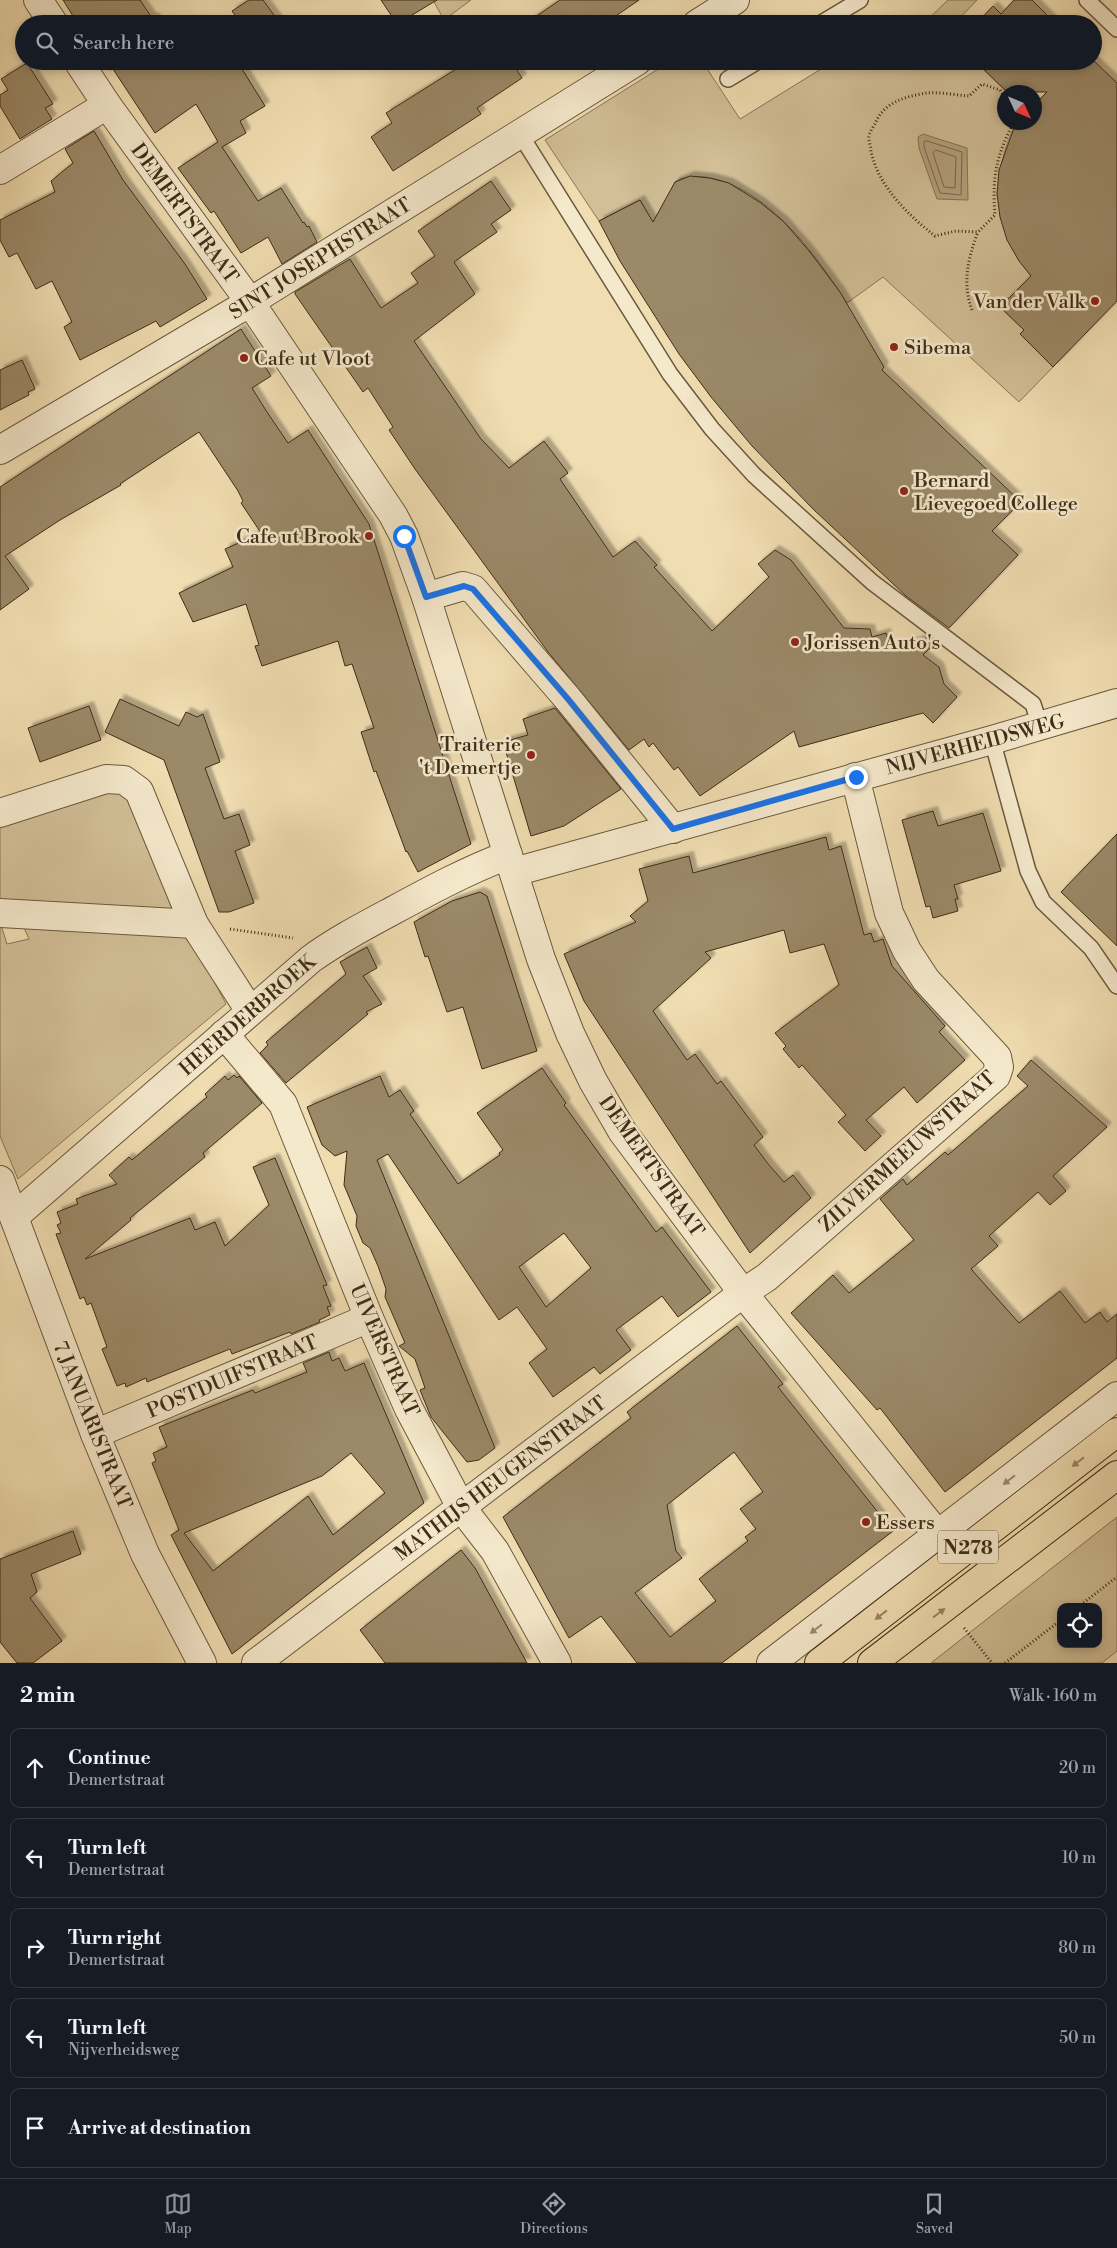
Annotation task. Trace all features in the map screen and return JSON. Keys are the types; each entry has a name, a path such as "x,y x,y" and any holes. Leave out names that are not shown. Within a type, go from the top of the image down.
{"main road":[{"name":"N278","path":"819,1663 1117,1432"},
{"name":"N278","path":"872,1663 1117,1475"}],"street":[{"path":"38,0 48,15"},
{"path":"711,15 735,0"},
{"name":"DEMERTSTRAAT","path":"84,70 107,105 250,302 393,515 404,536 426,597 541,960 570,1034 593,1081 622,1131 743,1293 938,1535"},
{"name":"SINT JOSEPHSTRAAT","path":"0,450 250,302 623,70"},
{"path":"0,170 107,105"},
{"path":"426,597 464,586 473,589 568,699 673,829"},
{"name":"NIJVERHEIDSWEG","path":"511,863 673,829 1117,703"},
{"name":"ZILVERMEEUWSTRAAT","path":"743,1293 754,1288 767,1277 996,1076 999,1067 997,1057 926,980 898,933 889,913 856,777"},
{"path":"0,813 106,779 124,780 139,791 194,924 250,1011"},
{"name":"HEERDERBROEK","path":"14,1217 250,1011 332,944 474,868 511,863"},
{"path":"0,914 194,924"},
{"name":"UIVERSTRAAT","path":"224,1034 283,1104 369,1318 409,1409 461,1507 495,1551 557,1663"},
{"name":"7 JANUARISTRAAT","path":"0,1180 95,1434 145,1554 202,1663"},
{"name":"MATHIJS HEUGENSTRAAT","path":"256,1663 743,1293"},
{"name":"POSTDUIFSTRAAT","path":"95,1434 369,1318"},
{"path":"771,1663 1117,1396"},
{"path":"897,1565 915,1588"}],"lane":[{"path":"835,15 860,0"},
{"path":"1088,0 1117,29"},
{"path":"728,80 744,70"},
{"path":"520,134 670,374 712,429 754,474 872,582 1033,704 1040,726"},
{"path":"992,740 1028,871 1043,902 1091,948 1117,986"}],"path":[{"path":"978,232 956,231 935,236 918,223 883,181 873,160 869,137 880,113 890,105 906,98 929,93 969,96 982,84 997,89"},
{"path":"972,310 967,297 966,277 971,251 978,232 995,215 995,172 1001,147 1010,130"},
{"path":"194,924 332,944"},
{"path":"1083,1603 1117,1577"},
{"path":"1005,1663 1057,1623"},
{"path":"962,1626 992,1663"}],"shaded area":[{"path":"433,0 471,0 451,15 441,15"},
{"path":"948,0 977,0 963,15 932,15"},
{"path":"657,70 708,70 740,119 819,70 984,70 1000,85 997,85 997,130 1013,130 1000,171 999,203 1001,218 1012,248 1031,276 1000,307 1024,330 1020,334 1053,367 1019,402 883,277 847,303 820,264 787,225 748,193 727,183 704,177 685,178 675,182 660,236 640,200 599,221 545,140"},
{"path":"106,786 132,795 182,916 0,907 0,820"},
{"path":"21,921 189,933 226,1004 18,1179 0,1136 0,922 7,944 29,939"},
{"path":"1117,1517 1117,1651 1102,1663 931,1663"}],"water":[{"path":"923,134 967,148 968,200 937,199 919,148 918,137"}],"building":[{"path":"63,0 140,0 150,15 72,15"},
{"path":"249,0 263,0 274,15 235,15 232,11"},
{"path":"381,0 437,0 412,15 391,15"},
{"path":"560,0 639,0 617,15 538,15"},
{"path":"1014,0 1032,0 1047,15 984,15 993,6 1001,14"},
{"path":"1102,69 1117,83 1117,301 1053,367 1020,334 1024,330 1000,307 1031,276 1019,261 1007,240 1000,217 997,194 999,170 1013,130 1042,130 1042,97 1047,92 1042,92 1042,85 1000,85 984,70"},
{"path":"16,70 31,70 53,104 45,108 52,119 20,139 0,106 0,95 8,90 1,79"},
{"path":"114,70 243,70 265,106 240,121 246,133 222,147 258,201 281,188 303,223 307,227 309,226 317,242 282,264 268,237 241,253 214,211 211,213 178,168 218,142 196,104 155,133"},
{"path":"455,70 517,70 522,78 477,108 481,114 393,171 371,137 392,123 386,113"},
{"path":"94,131 123,180 185,264 207,299 160,327 156,321 80,360 64,327 72,322 52,281 36,289 17,253 9,257 0,240 0,220 55,192 51,181 73,163 65,149"},
{"path":"690,176 710,178 729,183 761,203 784,222 810,252 840,292 884,367 882,370 1021,502 992,531 1018,555 949,628 906,596 813,509 752,446 711,397 679,354 620,261 599,221 640,200 653,222 675,182"},
{"path":"491,181 511,210 491,224 497,232 454,262 475,294 414,341 481,439 509,468 544,441 568,473 560,479 613,557 635,541 657,565 654,567 712,631 769,577 758,564 775,550 791,560 844,628 870,629 872,637 886,633 891,649 930,637 936,642 923,655 939,667 944,684 957,697 933,723 923,713 799,747 794,731 700,796 678,767 674,770 653,743 649,747 644,739 629,750 548,652 415,469 389,430 393,427 368,388 363,392 295,294 295,292 350,259 381,308 418,283 411,273 435,256 418,231"},
{"path":"241,329 271,376 252,388 267,412 288,443 308,430 369,524 471,844 418,872 406,852 376,771 374,772 361,732 374,728 352,664 345,666 338,641 262,666 255,646 259,645 246,604 193,622 179,593 233,567 225,549 261,533 241,503 243,501 238,491 199,432 121,485 60,520 5,556 29,589 0,610 0,487"},
{"path":"22,360 35,389 28,392 29,395 0,410 0,370"},
{"path":"120,699 179,726 186,712 197,717 203,714 220,762 205,768 224,819 239,814 250,845 235,851 254,903 229,912 219,912 164,760 105,732"},
{"path":"89,706 101,740 40,762 28,728"},
{"path":"555,708 621,789 564,826 531,836 503,742 528,735 523,719"},
{"path":"933,811 938,826 983,813 1001,871 954,885 958,899 955,899 958,911 933,918 930,906 926,907 902,820"},
{"path":"1117,834 1117,946 1061,892"},
{"path":"826,837 829,850 841,846 864,935 871,933 874,942 883,939 892,966 945,1026 939,1032 965,1060 917,1103 904,1087 866,1120 881,1136 865,1151 838,1122 846,1115 802,1065 799,1068 783,1049 786,1046 775,1033 839,985 824,944 790,953 784,930 705,952 711,958 653,1011 687,1060 695,1054 717,1084 721,1081 763,1137 754,1145 769,1165 784,1182 793,1175 811,1198 750,1253 584,1001 564,954 636,922 630,916 648,901 639,869 689,856 693,873"},
{"path":"480,892 487,896 537,1051 482,1069 463,1007 447,1012 428,956 425,957 414,922 452,901"},
{"path":"367,947 377,968 363,976 382,1004 366,1012 368,1014 286,1083 260,1053 268,1045 266,1042 346,974 340,962"},
{"path":"1031,1060 1107,1127 1053,1176 1066,1191 1050,1205 1038,1192 989,1236 998,1246 971,1269 1019,1323 1060,1291 1085,1323 1100,1312 1107,1322 1117,1314 1117,1358 945,1492 880,1408 877,1410 791,1313 833,1275 849,1293 914,1240 880,1199 903,1179 907,1185 945,1152 948,1155 1028,1086 1017,1076"},
{"path":"542,1068 566,1103 564,1105 656,1232 662,1227 711,1292 678,1317 662,1296 616,1330 631,1350 600,1374 594,1367 553,1397 529,1363 547,1349 517,1307 499,1320 388,1154 377,1160 495,1448 479,1460 467,1462 431,1417 420,1390 425,1388 415,1359 399,1346 405,1343 385,1297 386,1289 378,1266 370,1248 363,1243 356,1226 357,1216 344,1185 347,1151 335,1156 322,1145 307,1107 380,1076 389,1097 400,1090 414,1111 410,1114 458,1184 500,1155 499,1153 503,1150 477,1113","holes":["564,1233 591,1268 546,1307 519,1267"]},
{"path":"234,1075 237,1078 239,1076 262,1103 203,1153 205,1157 130,1218 131,1220 85,1259 190,1218 195,1230 215,1222 225,1246 269,1205 253,1167 275,1158 327,1285 323,1286 331,1306 327,1307 330,1315 319,1320 320,1322 291,1334 290,1332 232,1354 230,1349 147,1382 146,1378 126,1387 125,1383 117,1386 102,1349 107,1347 91,1303 87,1305 84,1297 80,1299 56,1234 61,1233 57,1225 61,1223 57,1212 78,1204 76,1199 117,1184 109,1175 129,1157 132,1160 207,1097 205,1094 225,1076 228,1080"},
{"path":"737,1326 783,1384 778,1387 893,1531 722,1663 637,1663 601,1616 569,1638 503,1517 631,1418 627,1412","holes":["734,1452 763,1492 740,1509 756,1529 745,1537 748,1541 699,1579 716,1601 670,1637 635,1593 682,1558 676,1551 667,1505"]},
{"path":"329,1352 332,1361 339,1358 345,1371 364,1363 424,1503 232,1654 171,1535 179,1530 152,1463 156,1461 153,1453 167,1447 159,1427 253,1390 255,1393 307,1372 303,1363","holes":["351,1453 385,1493 333,1535 308,1496 213,1571 184,1533 322,1476"]},
{"path":"73,1531 81,1554 31,1574 37,1592 30,1598 62,1641 33,1663 17,1663 0,1642 0,1559"},
{"path":"461,1550 475,1568 527,1663 385,1663 360,1630"}],"place":[{"name":"Van der Valk","path":"1095,301"},
{"name":"Sibema","path":"894,347"},
{"name":"Cafe ut Vloot","path":"244,358"},
{"name":"Bernard Lievegoed College","path":"904,491"},
{"name":"Cafe ut Brook","path":"369,536"},
{"name":"Jorissen Auto's","path":"795,642"},
{"name":"Traiterie 't Demertje","path":"531,755"},
{"name":"Essers","path":"866,1522"}],"route":[{"path":"404,536 426,597 464,586 473,589 568,699 673,829 856,777"}]}
